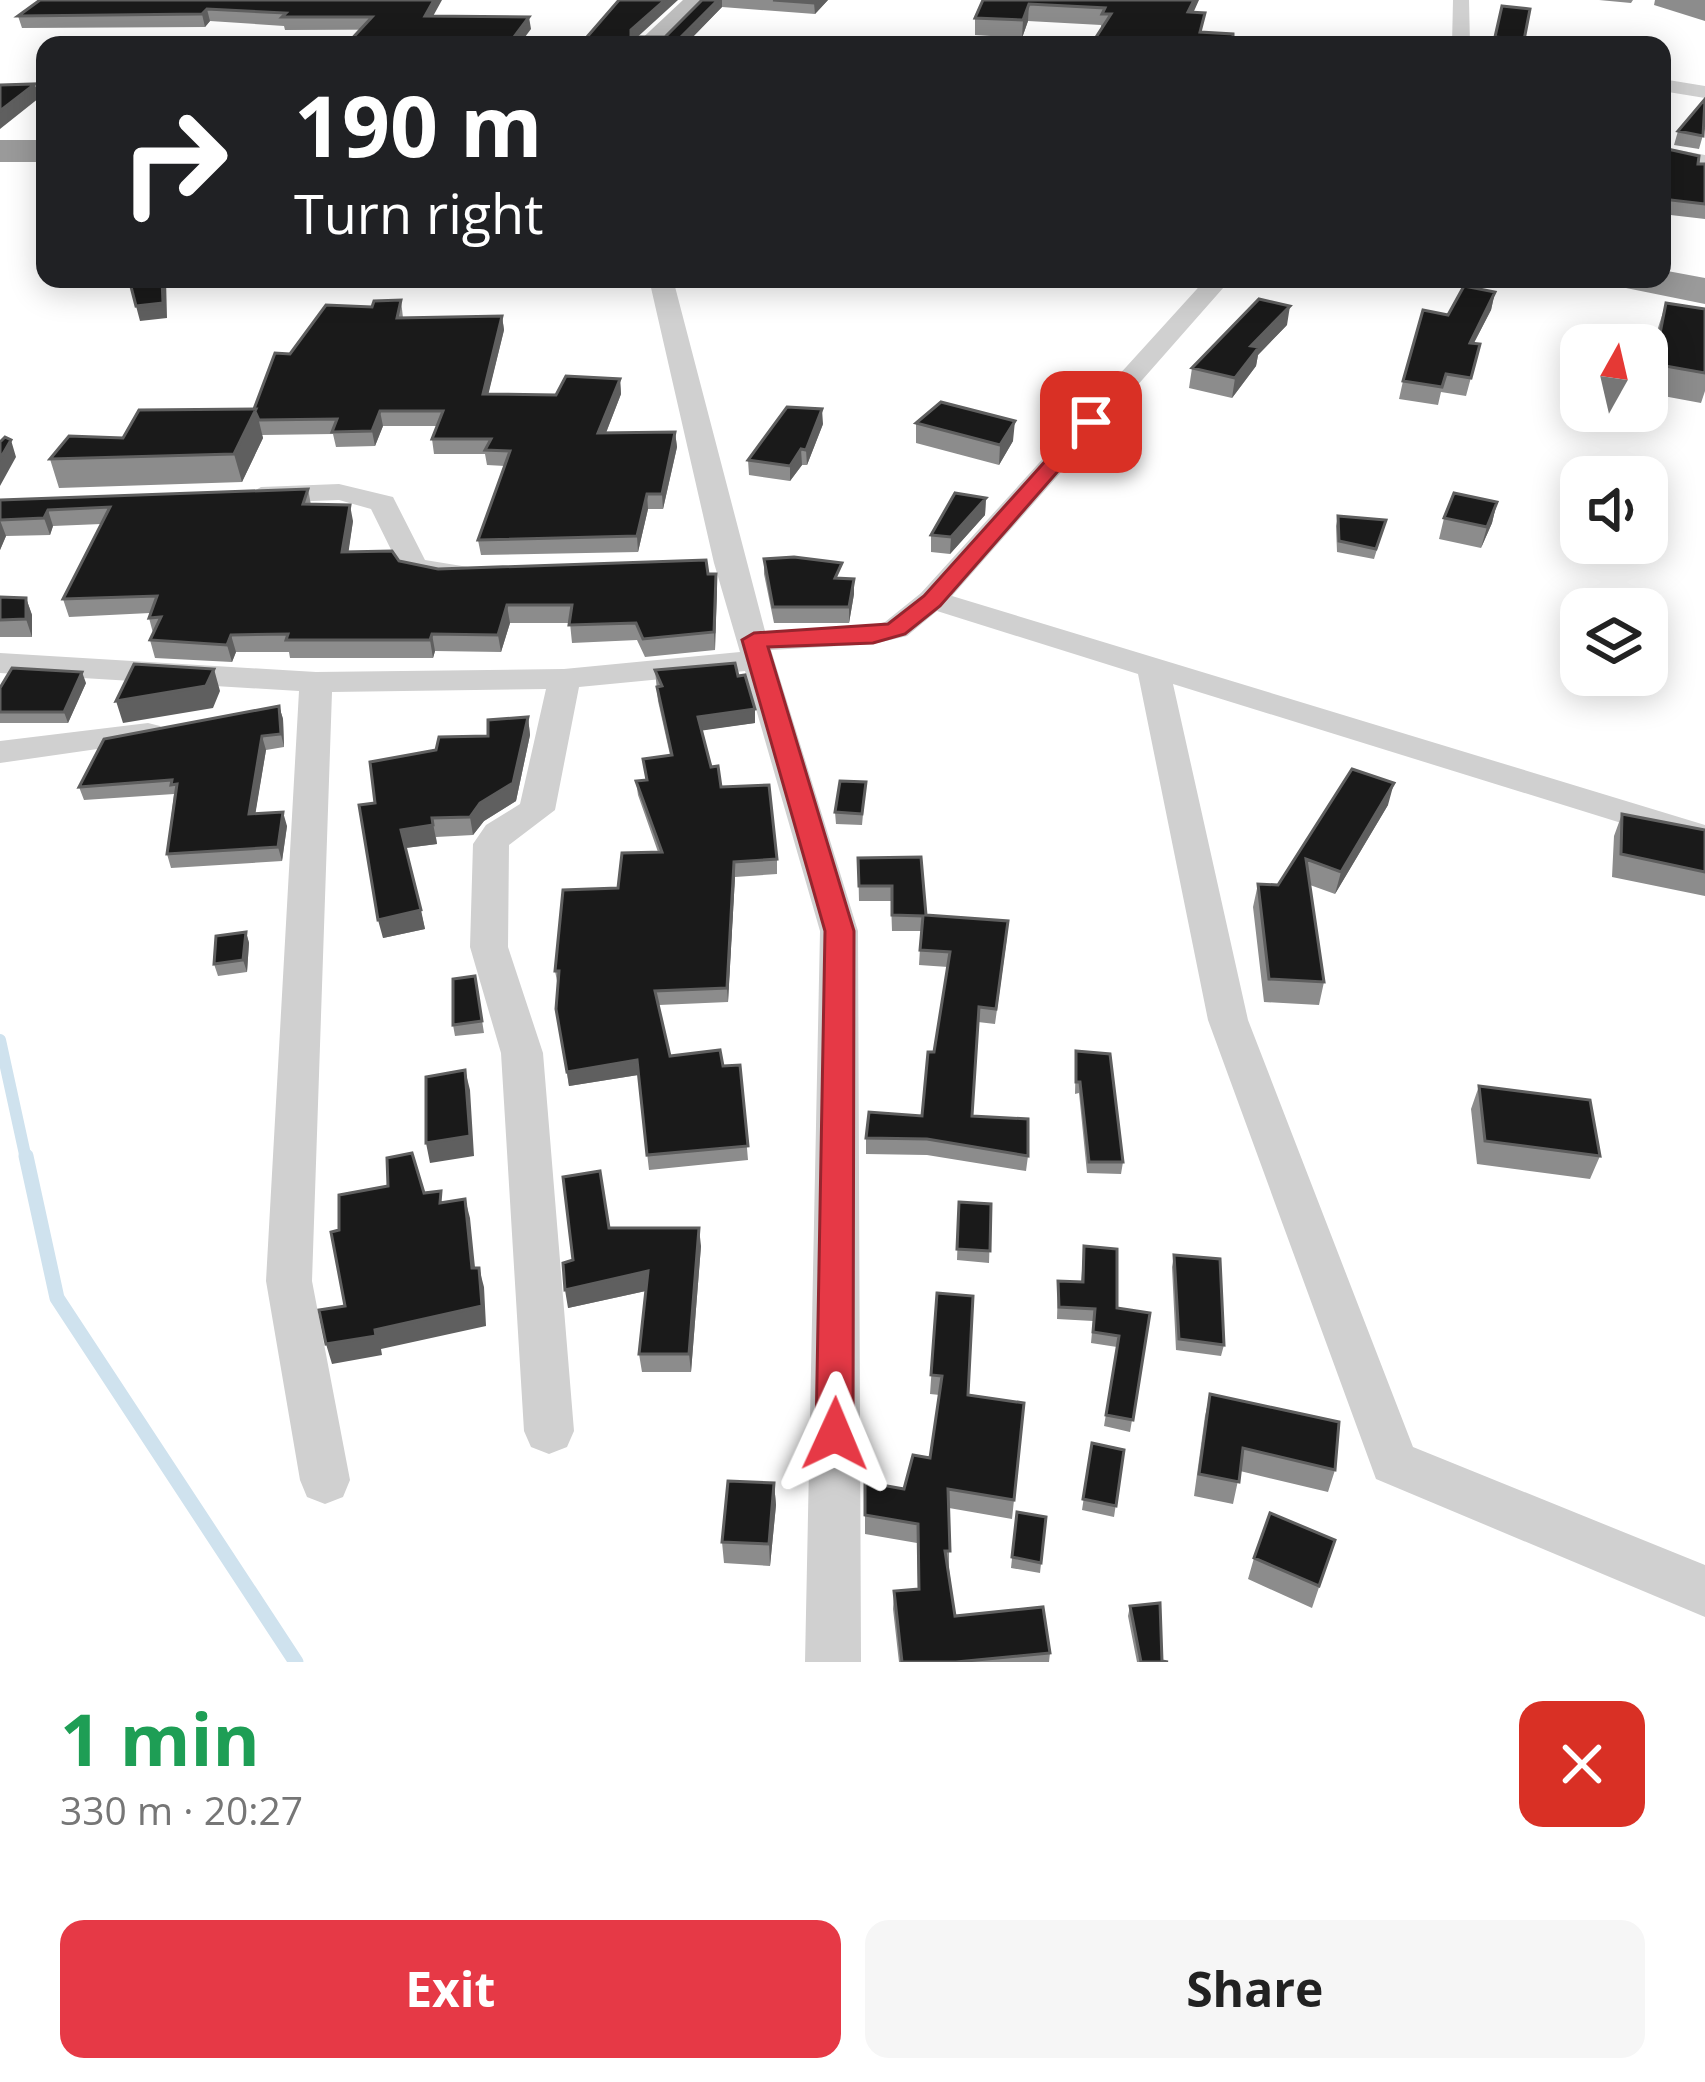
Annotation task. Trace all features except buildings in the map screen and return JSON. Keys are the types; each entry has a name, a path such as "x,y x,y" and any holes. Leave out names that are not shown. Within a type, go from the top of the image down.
{"highway":[{"path":"1671,285 1705,291"}],"street":[{"path":"658,36 697,0"},
{"path":"1461,0 1461,36"},
{"path":"1671,87 1705,92"},
{"path":"1671,155 1705,161"},
{"path":"663,288 718,563 756,650 839,931 833,1662"},
{"path":"0,663 316,682 564,679 896,629 932,601 1211,288"},
{"path":"226,496 363,495 383,503 414,568 442,574 490,572"},
{"path":"932,601 1705,837"},
{"path":"1153,668 1228,1020 1394,1463 1705,1591"},
{"path":"549,1431 522,1053 489,947 491,844 499,833 537,811 564,679"},
{"path":"255,711 275,707 316,682"},
{"path":"316,682 289,1240 290,1281 325,1480"},
{"path":"0,752 172,729"}],"waterway":[{"path":"0,1040 26,1159"},
{"path":"26,1156 57,1298 296,1662"}],"route":[{"path":"835,1434 839,931 754,640 873,635 896,629 932,601 1091,422"}]}
